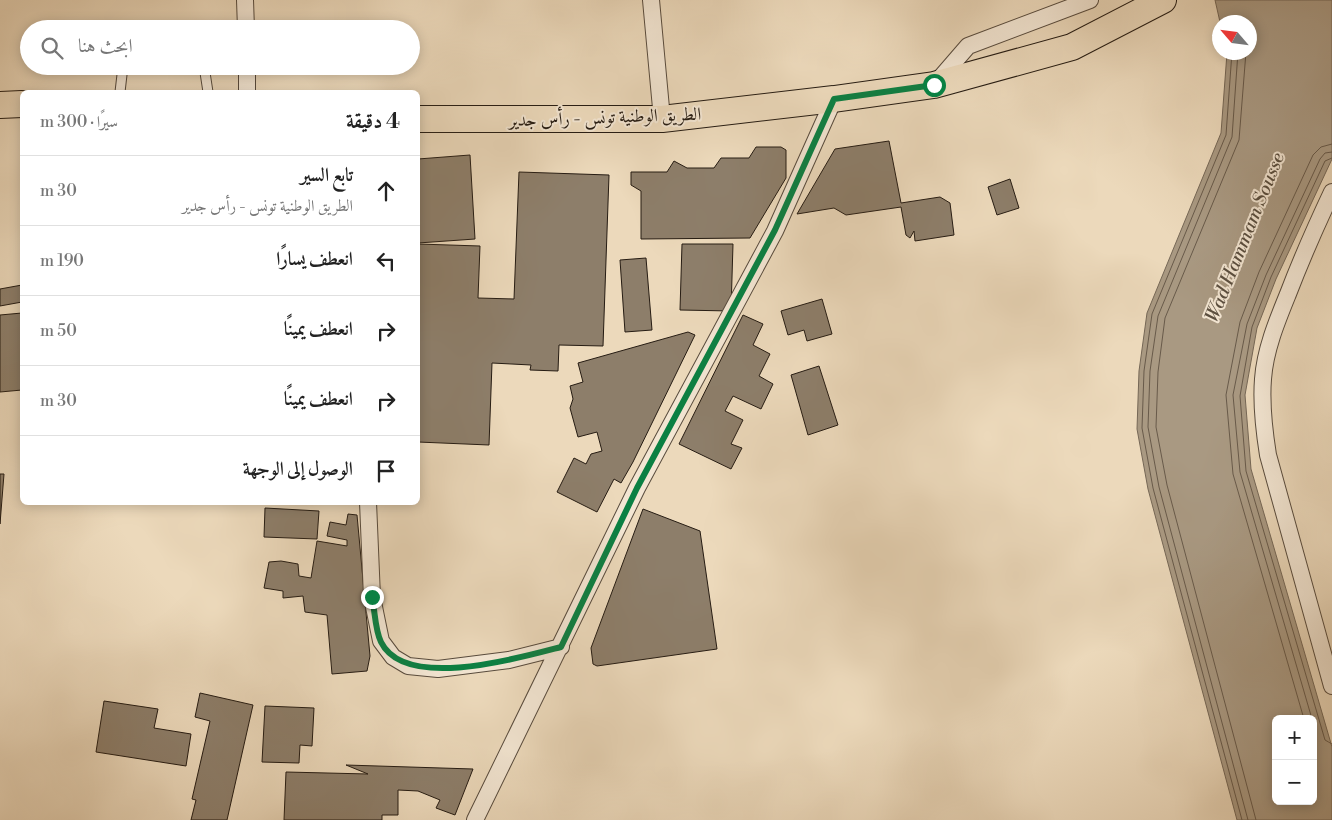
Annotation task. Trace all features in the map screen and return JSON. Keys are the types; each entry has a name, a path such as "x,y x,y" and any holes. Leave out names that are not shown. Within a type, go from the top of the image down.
{"main road":[{"name":"الطريق الوطنية تونس - رأس جدير","path":"420,119 662,119 934,85 1072,47 1164,0"},
{"path":"0,105 20,104"}],"street":[{"path":"245,0 246,20"},
{"path":"651,0 662,119"},
{"path":"934,85 968,46 1090,0"},
{"path":"247,75 247,90"},
{"path":"475,820 637,488 775,230 834,99"},
{"path":"1332,192 1278,317 1262,378 1264,425 1268,455 1332,686"},
{"path":"368,505 372,597 381,642 392,657 408,666 438,669 509,660 561,647"}],"lane":[{"path":"120,90 122,75"},
{"path":"205,75 208,90"}],"water":[{"name":"Wad Hammam Sousse","path":"1215,0 1332,0 1332,159 1276,279 1257,328 1245,395 1251,469 1332,747 1332,820 1237,820 1148,489 1137,429 1139,371 1147,313 1221,133 1226,60 1257,60 1257,15 1218,15"}],"building":[{"path":"889,141 901,203 940,197 950,203 954,235 915,241 914,231 910,238 906,235 901,207 846,215 834,208 797,214 835,149"},
{"path":"756,147 781,147 786,150 786,178 750,238 641,239 641,191 631,185 631,172 667,172 674,161 687,168 714,168 721,158 749,158"},
{"path":"470,155 475,239 420,243 420,159"},
{"path":"519,172 609,175 603,346 559,345 558,371 530,370 531,365 492,363 489,445 420,442 420,244 480,246 478,298 514,299"},
{"path":"1010,179 1019,208 997,215 988,187"},
{"path":"682,244 733,244 731,311 680,310"},
{"path":"646,258 652,330 625,332 620,260"},
{"path":"20,285 20,302 0,306 0,289"},
{"path":"822,299 832,334 807,341 804,330 788,335 781,311"},
{"path":"20,313 20,390 0,392 0,315"},
{"path":"743,315 763,324 753,345 770,354 759,376 773,384 761,409 733,396 725,411 743,420 731,444 742,448 731,469 679,444"},
{"path":"688,332 695,335 621,483 614,479 597,512 557,492 574,458 586,464 591,454 602,451 597,432 578,437 570,408 573,399 570,386 583,382 578,363"},
{"path":"819,366 838,425 808,435 791,375"},
{"path":"0,474 4,474 0,524"},
{"path":"265,508 319,511 317,539 264,537"},
{"path":"643,509 700,531 717,649 597,666 593,664 591,648"},
{"path":"348,514 357,515 370,656 367,671 332,674 327,615 305,612 303,596 283,598 283,591 264,588 269,562 281,561 298,564 299,576 311,578 317,541 347,546 347,540 327,536 330,522 346,525"},
{"path":"200,693 253,705 227,820 191,820 196,800 192,799 210,721 195,717"},
{"path":"104,701 158,709 154,728 191,734 186,766 96,752"},
{"path":"265,706 314,708 312,746 300,745 299,763 262,762"},
{"path":"346,765 473,769 455,815 436,808 440,800 418,791 398,790 398,815 382,815 382,820 284,820 286,772 368,774"}],"route":[{"path":"372,597 381,642 392,657 408,666 438,669 509,660 561,647 637,488 775,230 834,99 934,85"}]}
